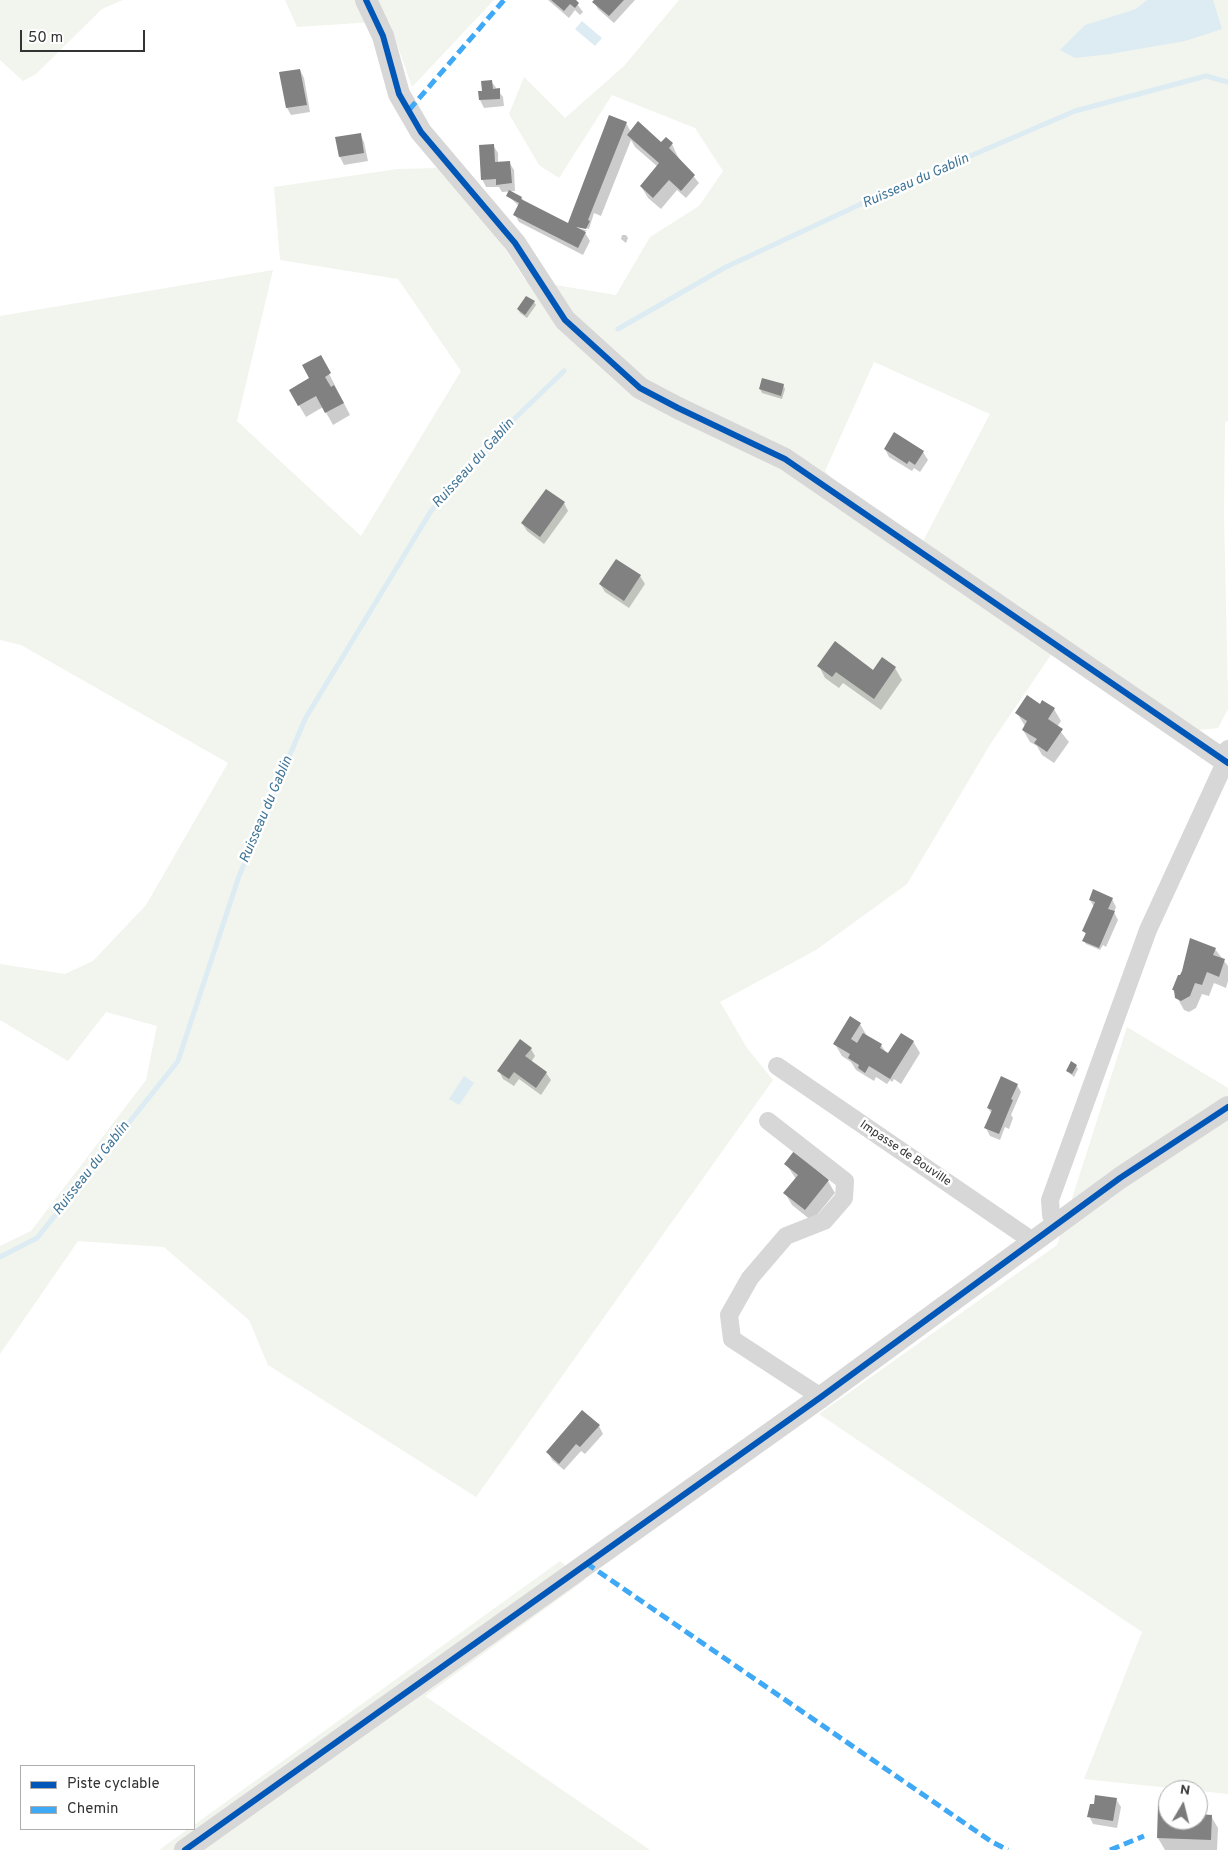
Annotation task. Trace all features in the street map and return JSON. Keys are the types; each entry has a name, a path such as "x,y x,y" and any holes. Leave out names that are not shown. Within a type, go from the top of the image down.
{"street":[{"path":"366,0 383,36 399,94 421,132 515,243 565,320 640,388 785,459 1227,758 1148,930 1050,1200 1051,1216 1057,1225"},
{"name":"Impasse de Bouville","path":"777,1066 1034,1242"},
{"path":"185,1850 821,1397 1120,1178 1228,1106"},
{"path":"768,1121 845,1181 844,1198 824,1221 786,1236 750,1278 728,1315 732,1339 821,1397"}],"shaded area":[{"path":"0,0 123,0 102,9 36,74 23,81 0,60"},
{"path":"285,0 494,0 412,87 389,21 297,27"},
{"path":"679,0 1228,0 1228,421 1225,422 1224,513 1228,709 1218,728 1199,730 1061,640 991,743 907,884 816,950 720,1002 747,1048 773,1080 476,1497 268,1365 249,1320 164,1247 78,1241 0,1354 0,1246 31,1231 146,1080 157,1026 106,1012 68,1061 0,1020 0,964 65,974 93,961 146,905 228,763 21,645 0,640 0,316 273,270 237,421 361,536 461,371 398,279 280,260 274,187 398,169 437,168 494,232 525,280 616,295 650,237 699,206 723,171 695,128 612,95 559,178 539,165 509,114 524,77 565,118 624,66","holes":["874,362 990,414 922,543 838,485 825,471"]},
{"path":"1147,0 1213,0 1222,29 1185,41 1110,54 1075,58 1060,50 1085,25 1136,9"},
{"path":"582,21 602,38 595,46 575,29"},
{"path":"1127,1027 1228,1088 1228,1794 1208,1792 1208,1780 1158,1780 1158,1787 1084,1779 1142,1632 819,1414 1057,1245"},
{"path":"464,1076 474,1083 459,1105 449,1099"},
{"path":"560,1561 585,1580 425,1696 650,1850 159,1850 187,1830 195,1830 195,1824"}],"building":[{"path":"551,0 576,0 579,3 575,8 570,4 564,11"},
{"path":"594,0 624,0 609,16 592,2"},
{"path":"300,69 307,105 286,108 279,72"},
{"path":"492,80 493,89 500,88 500,99 479,100 478,91 482,91 481,81"},
{"path":"609,115 627,122 588,220 590,221 586,229 576,227 586,232 578,248 513,215 519,203 506,196 509,190 522,197 521,199 568,223"},
{"path":"638,121 661,142 666,137 673,143 669,148 695,175 681,191 669,180 653,198 640,186 659,163 627,135"},
{"path":"361,133 364,153 339,157 335,137"},
{"path":"494,144 495,162 510,161 512,183 496,185 496,179 481,180 479,145"},
{"path":"526,296 535,301 525,315 517,309"},
{"path":"321,355 331,373 325,377 331,387 334,385 344,403 325,413 316,396 298,406 289,390 309,378 302,365"},
{"path":"762,378 784,384 781,396 759,389"},
{"path":"894,432 924,451 915,465 909,461 907,464 884,449"},
{"path":"546,489 565,502 540,537 521,523"},
{"path":"616,559 641,575 624,601 599,584"},
{"path":"835,641 873,670 882,657 896,667 874,699 836,672 832,677 817,666"},
{"path":"1027,695 1040,704 1042,700 1055,708 1048,719 1063,729 1047,752 1034,743 1037,739 1022,730 1027,721 1015,713"},
{"path":"1093,889 1113,898 1108,909 1115,911 1099,948 1082,941 1086,933 1082,931 1095,902 1089,900"},
{"path":"1190,938 1216,948 1213,955 1225,959 1219,977 1207,972 1202,985 1195,983 1190,996 1181,1001 1175,998 1174,990 1172,990 1178,975 1182,971"},
{"path":"850,1016 861,1023 851,1039 857,1043 863,1033 882,1044 880,1048 888,1053 901,1033 914,1041 890,1079 869,1066 865,1073 858,1068 859,1065 848,1058 850,1054 833,1044"},
{"path":"520,1039 532,1048 525,1056 547,1072 536,1088 514,1072 509,1079 497,1071"},
{"path":"1071,1061 1077,1065 1072,1074 1066,1071"},
{"path":"1001,1076 1018,1084 999,1134 984,1128 992,1110 987,1108"},
{"path":"794,1151 829,1180 805,1210 783,1193 798,1175 784,1164"},
{"path":"582,1410 600,1425 580,1447 576,1444 559,1464 546,1452"},
{"path":"1095,1795 1117,1798 1113,1821 1087,1817 1090,1804 1094,1804"},
{"path":"1158,1805 1158,1830 1208,1830 1208,1815 1212,1815 1211,1840 1157,1838"}],"waterway":[{"name":"Ruisseau du Gablin","path":"618,329 726,267 891,190 1075,111 1206,76 1228,82"},
{"name":"Ruisseau du Gablin","path":"0,1257 37,1238 178,1061 239,876 305,719 431,511 510,423 564,371"}],"marked path":[{"path":"409,110 504,0"},
{"path":"586,1563 992,1842 1008,1850"},
{"path":"1110,1850 1144,1836"}],"cycle path":[{"path":"366,0 383,36 399,94 421,132 515,243 565,320 640,388 785,459 1228,763"},
{"path":"185,1850 821,1397 1120,1178 1228,1107"}]}
